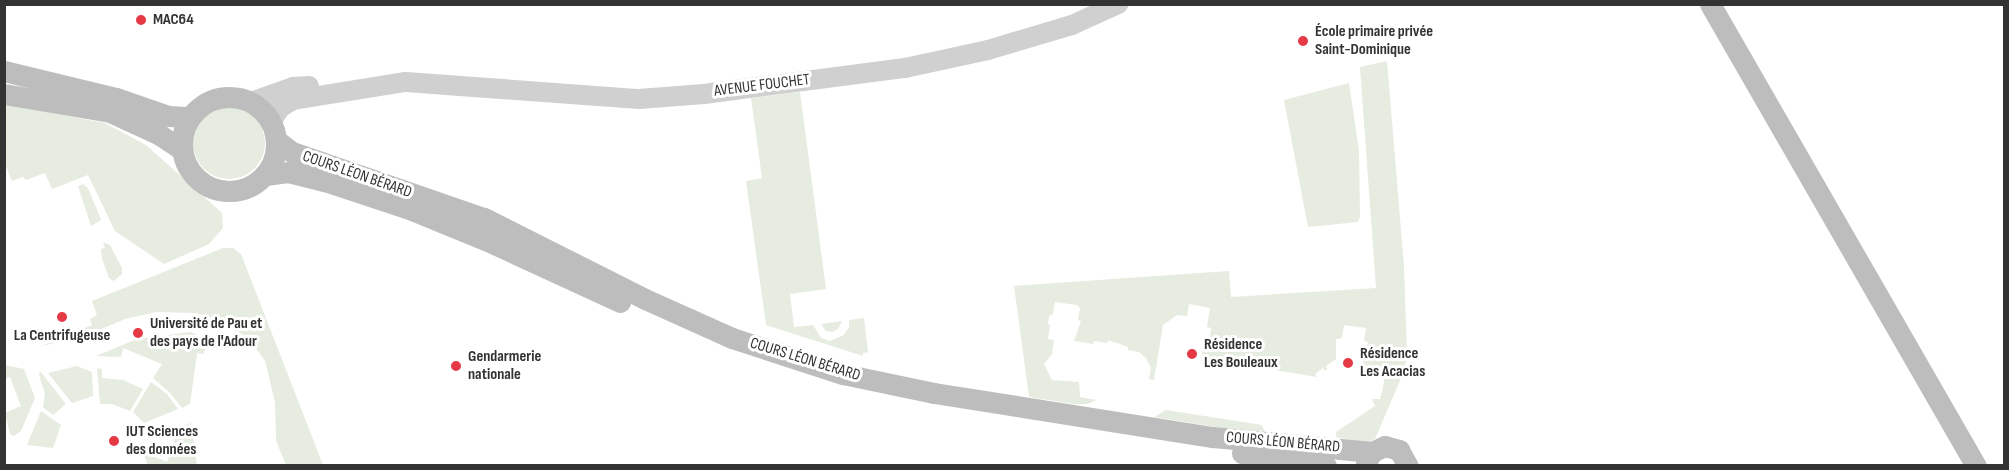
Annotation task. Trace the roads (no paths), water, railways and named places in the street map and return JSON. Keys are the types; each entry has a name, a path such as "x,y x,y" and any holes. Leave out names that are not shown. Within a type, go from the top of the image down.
{"main road":[{"path":"1710,4 1976,465"},
{"path":"4,71 117,98 168,116 190,117"},
{"path":"4,94 110,112 160,135 182,150"},
{"path":"224,97 251,102 262,111 274,131 275,153 265,175 247,187 234,191 215,189 196,178 187,165 182,150 185,128 190,117 210,101 224,97"},
{"name":"COURS LÉON BÉRARD","path":"274,131 292,152 484,218 645,299 732,338 843,374 934,393 1369,459 1385,446 1393,447 1399,450 1410,464"},
{"name":"COURS LÉON BÉRARD","path":"265,175 288,172 326,181 412,210 721,346 843,386 930,403 1326,465"}],"street":[{"name":"AVENUE FOUCHET","path":"251,102 293,87 396,83 639,99 704,94 905,68 951,58 1072,25 1118,4"},
{"name":"AVENUE FOUCHET","path":"274,131 280,108 293,100 396,83"}],"place":[{"name":"MAC64","path":"141,20"},
{"name":"École primaire privée Saint-Dominique","path":"1303,41"},
{"name":"La Centrifugeuse","path":"62,317"},
{"name":"Université de Pau et des pays de l'Adour","path":"138,333"},
{"name":"Résidence Les Bouleaux","path":"1192,354"},
{"name":"Résidence Les Acacias","path":"1348,363"},
{"name":"Gendarmerie nationale","path":"456,366"},
{"name":"IUT Sciences des données","path":"114,441"}]}
